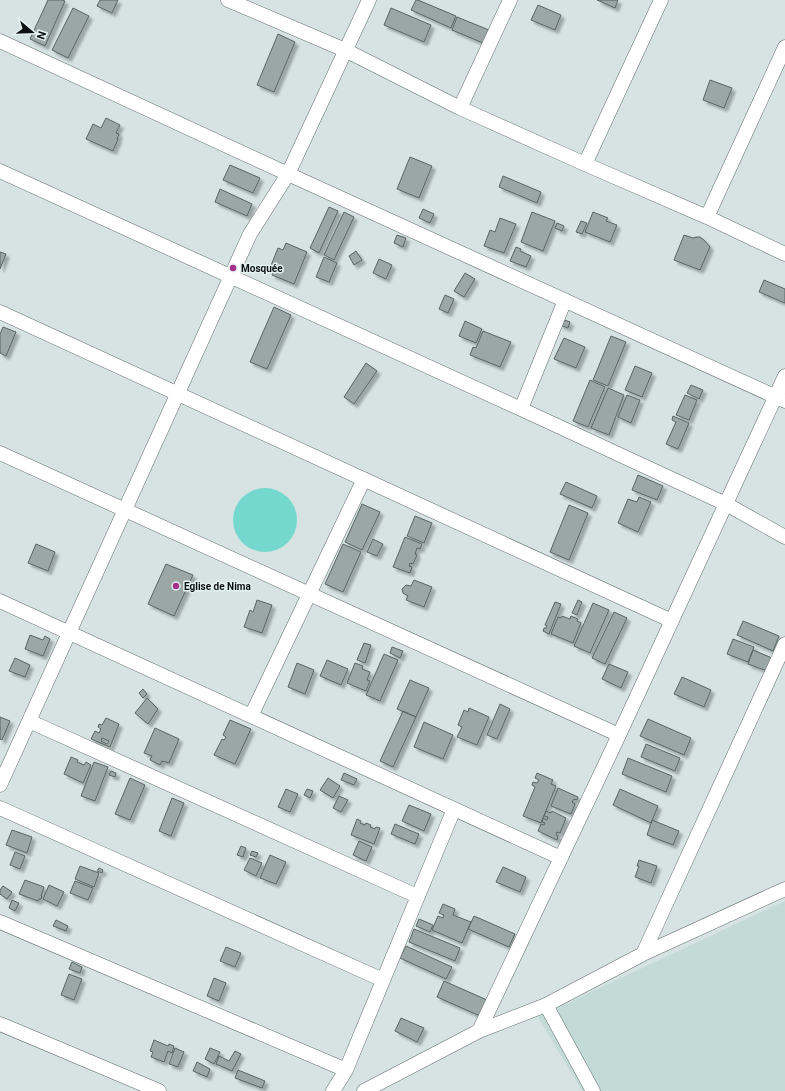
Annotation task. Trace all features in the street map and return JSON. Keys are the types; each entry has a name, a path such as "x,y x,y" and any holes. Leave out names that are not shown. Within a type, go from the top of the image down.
{"street":[{"path":"228,0 345,50 460,108 707,217 785,254"},
{"path":"0,785 250,234 288,174 369,0"},
{"path":"460,108 510,0"},
{"path":"585,164 661,0"},
{"path":"0,41 780,399"},
{"path":"707,217 785,47"},
{"path":"0,171 726,504 785,537"},
{"path":"521,409 565,300"},
{"path":"0,312 672,621"},
{"path":"479,1031 726,504 780,399 785,376"},
{"path":"0,453 619,735"},
{"path":"252,716 364,480"},
{"path":"0,601 561,858"},
{"path":"643,954 785,644"},
{"path":"29,721 417,896"},
{"path":"0,808 382,980"},
{"path":"333,1091 346,1070 454,809"},
{"path":"364,1091 479,1031 546,1005 643,954 785,889"},
{"path":"0,922 346,1070"},
{"path":"546,1005 593,1091"},
{"path":"0,1024 159,1091"}],"shaded area":[{"path":"265,488 277,491 288,497 294,508 297,520 294,532 288,543 277,549 265,552 253,549 242,543 236,532 233,520 236,508 242,497 253,491"},
{"path":"785,901 785,1091 582,1091 538,1017"}],"building":[{"path":"48,0 65,1 45,46 30,39"},
{"path":"100,0 118,0 112,13 97,6"},
{"path":"416,0 456,16 451,28 411,10"},
{"path":"597,0 618,0 615,8"},
{"path":"538,5 561,15 555,30 531,20"},
{"path":"73,8 89,16 68,58 52,50"},
{"path":"391,8 431,25 424,42 384,25"},
{"path":"457,17 489,30 483,43 452,30"},
{"path":"278,34 295,42 274,92 257,85"},
{"path":"710,80 732,88 724,108 703,100"},
{"path":"106,118 120,125 116,133 119,134 113,151 86,139 93,124 101,128"},
{"path":"410,157 432,166 419,198 397,189"},
{"path":"230,165 260,178 253,193 223,180"},
{"path":"503,176 541,192 537,203 499,187"},
{"path":"220,189 252,204 247,216 215,202"},
{"path":"329,207 338,211 319,253 310,248"},
{"path":"423,209 434,214 430,223 419,218"},
{"path":"344,212 354,217 334,260 324,255"},
{"path":"532,212 555,221 543,251 521,242"},
{"path":"593,212 608,218 606,221 617,225 610,242 585,232"},
{"path":"500,218 516,224 504,253 484,246 490,230 495,232"},
{"path":"581,221 587,223 582,234 576,232"},
{"path":"557,223 564,226 562,231 555,228"},
{"path":"397,235 406,238 403,247 394,243"},
{"path":"684,235 693,238 700,237 710,247 700,270 674,260"},
{"path":"286,243 307,252 294,284 272,275 274,270 270,268 278,248 283,250"},
{"path":"516,247 521,249 520,251 531,256 526,267 510,261"},
{"path":"356,251 362,260 354,265 349,256"},
{"path":"0,252 6,254 0,269"},
{"path":"324,257 337,263 329,282 316,277"},
{"path":"379,259 392,265 386,279 373,273"},
{"path":"465,273 475,279 464,297 454,291"},
{"path":"764,280 785,289 785,303 759,292"},
{"path":"445,295 454,299 448,313 439,309"},
{"path":"274,307 291,315 267,369 250,362"},
{"path":"562,319 570,322 568,328 560,325"},
{"path":"465,321 482,329 476,343 459,336"},
{"path":"3,327 16,332 6,356 0,353 0,334"},
{"path":"483,331 511,342 500,367 470,355 473,347 476,348"},
{"path":"611,336 626,342 608,386 593,380"},
{"path":"564,338 585,347 576,368 554,359"},
{"path":"366,363 377,371 354,404 344,397"},
{"path":"635,366 652,373 642,397 625,390"},
{"path":"590,380 605,387 588,427 573,421"},
{"path":"691,385 703,390 699,399 687,393"},
{"path":"608,388 624,395 609,435 591,428"},
{"path":"627,395 640,400 631,423 618,417"},
{"path":"685,395 697,400 689,420 676,415"},
{"path":"673,416 689,423 678,449 666,444 676,422 672,420"},
{"path":"638,475 663,486 657,500 632,490"},
{"path":"566,482 597,496 592,508 560,494"},
{"path":"639,497 651,502 638,532 618,523 628,499 637,502"},
{"path":"362,504 380,512 362,550 345,542"},
{"path":"569,505 588,513 569,560 550,552"},
{"path":"415,516 432,523 424,543 407,536"},
{"path":"405,537 422,544 420,549 417,548 415,554 417,555 413,564 410,563 409,566 412,567 410,573 393,567"},
{"path":"373,539 383,544 377,556 367,552"},
{"path":"36,544 55,552 48,571 28,563"},
{"path":"343,544 361,552 343,592 325,584"},
{"path":"166,564 193,575 174,616 148,604"},
{"path":"414,580 432,587 424,607 406,600 408,596 403,593 402,589 406,585 411,586"},
{"path":"257,600 272,605 262,633 244,627 250,610 253,612"},
{"path":"578,600 582,602 577,615 572,613"},
{"path":"555,602 561,604 549,634 543,631 547,626 545,625"},
{"path":"593,603 609,610 590,653 574,646"},
{"path":"614,612 627,618 605,664 592,658"},
{"path":"562,616 570,619 571,616 578,619 577,621 581,623 573,643 551,634 558,617 561,618"},
{"path":"743,621 779,636 773,651 737,635"},
{"path":"30,635 43,640 45,636 50,639 43,656 25,649"},
{"path":"733,639 754,647 748,662 727,654"},
{"path":"364,643 371,645 365,663 357,660"},
{"path":"392,647 403,651 400,658 390,653"},
{"path":"753,650 772,658 767,671 748,664"},
{"path":"384,654 398,660 380,701 366,695"},
{"path":"15,658 30,665 25,677 9,671"},
{"path":"327,660 348,669 341,685 320,676"},
{"path":"297,663 314,670 305,694 288,687"},
{"path":"355,663 363,666 362,669 370,672 367,680 370,681 366,691 347,683"},
{"path":"609,664 628,672 621,688 602,679"},
{"path":"682,677 711,690 704,707 674,694"},
{"path":"410,680 429,688 416,717 397,709"},
{"path":"143,689 147,694 143,698 139,693"},
{"path":"147,698 158,709 148,724 135,713"},
{"path":"500,704 510,709 497,739 487,735"},
{"path":"469,708 489,717 477,745 457,737 462,727 458,725 464,710 468,712"},
{"path":"403,711 416,717 393,767 380,761"},
{"path":"0,717 10,721 2,740 0,739"},
{"path":"106,718 119,724 110,747 91,739 95,731 99,733 101,729 98,727 99,724 102,725","holes":["102,738 109,741 107,744 101,741"]},
{"path":"648,719 691,738 684,755 640,736"},
{"path":"230,720 251,729 235,764 214,755 222,739 224,740 226,737 223,735"},
{"path":"424,722 453,735 443,759 414,747"},
{"path":"155,728 179,739 169,763 162,761 160,765 150,760 152,756 144,753"},
{"path":"646,744 680,758 675,771 641,757"},
{"path":"71,757 84,765 86,762 91,765 83,783 64,774"},
{"path":"628,758 672,776 666,792 622,774"},
{"path":"94,762 108,767 95,801 81,796"},
{"path":"111,771 116,773 115,777 109,775"},
{"path":"344,773 357,779 354,785 341,780"},
{"path":"537,773 553,780 551,784 556,786 541,823 523,816 535,787 532,785 533,782 537,783 539,780 535,778"},
{"path":"130,778 145,785 130,820 115,814"},
{"path":"328,778 340,786 333,798 320,790"},
{"path":"558,788 578,797 577,800 574,799 572,802 575,804 571,814 551,806"},
{"path":"286,789 298,794 290,812 278,807"},
{"path":"307,789 313,791 310,798 304,795"},
{"path":"620,789 658,806 651,823 613,805"},
{"path":"339,796 348,800 341,812 333,808"},
{"path":"172,798 184,803 171,836 159,831"},
{"path":"409,805 431,814 424,831 402,821"},
{"path":"546,811 551,813 552,811 566,818 560,833 557,832 557,840 538,831 541,824 544,825 545,823 542,822 543,818 547,820 548,817 544,816"},
{"path":"357,819 361,821 360,823 371,825 370,827 375,829 376,827 380,828 374,844 351,835"},
{"path":"652,820 679,831 673,845 647,835"},
{"path":"395,824 419,834 415,844 391,834"},
{"path":"12,830 32,837 27,853 6,845"},
{"path":"359,841 372,847 366,861 353,855"},
{"path":"241,846 246,848 243,857 237,855"},
{"path":"252,851 258,853 256,857 250,855"},
{"path":"15,852 25,856 20,869 10,865"},
{"path":"270,855 286,862 276,884 260,878"},
{"path":"250,858 262,863 256,876 244,870"},
{"path":"639,860 657,866 651,883 635,877 639,866 637,866"},
{"path":"80,866 99,873 94,887 75,879"},
{"path":"503,867 526,877 520,892 496,882"},
{"path":"99,868 103,870 102,873 97,871"},
{"path":"25,880 44,887 41,899 38,901 19,894"},
{"path":"75,881 93,888 88,900 70,893"},
{"path":"49,885 64,892 57,906 43,899"},
{"path":"3,886 12,892 7,899 0,894 0,890"},
{"path":"12,900 19,903 15,911 9,908"},
{"path":"443,904 455,909 453,915 471,922 462,943 432,930 438,916 443,918 444,915 439,913"},
{"path":"474,916 515,934 509,947 468,929"},
{"path":"419,919 433,925 430,932 416,926"},
{"path":"56,920 68,926 66,931 53,926"},
{"path":"414,929 460,948 455,961 409,942"},
{"path":"406,946 452,967 446,979 400,958"},
{"path":"226,947 241,953 235,967 220,961"},
{"path":"72,962 82,967 80,973 69,969"},
{"path":"69,974 82,979 74,1000 61,995"},
{"path":"214,978 226,983 219,1001 207,996"},
{"path":"444,981 487,1000 480,1016 437,997"},
{"path":"401,1018 424,1028 417,1042 395,1031"},
{"path":"154,1040 168,1046 169,1044 174,1046 172,1053 168,1051 164,1062 151,1057 153,1052 150,1051"},
{"path":"175,1048 184,1052 178,1067 169,1064"},
{"path":"210,1048 220,1052 214,1064 205,1059"},
{"path":"235,1051 241,1054 232,1071 216,1064 219,1056 229,1061"},
{"path":"197,1062 210,1069 207,1077 193,1071"},
{"path":"238,1070 265,1081 262,1088 235,1078"}],"place":[{"name":"Mosquée","path":"233,268"},
{"name":"Eglise de Nima","path":"176,586"}]}
